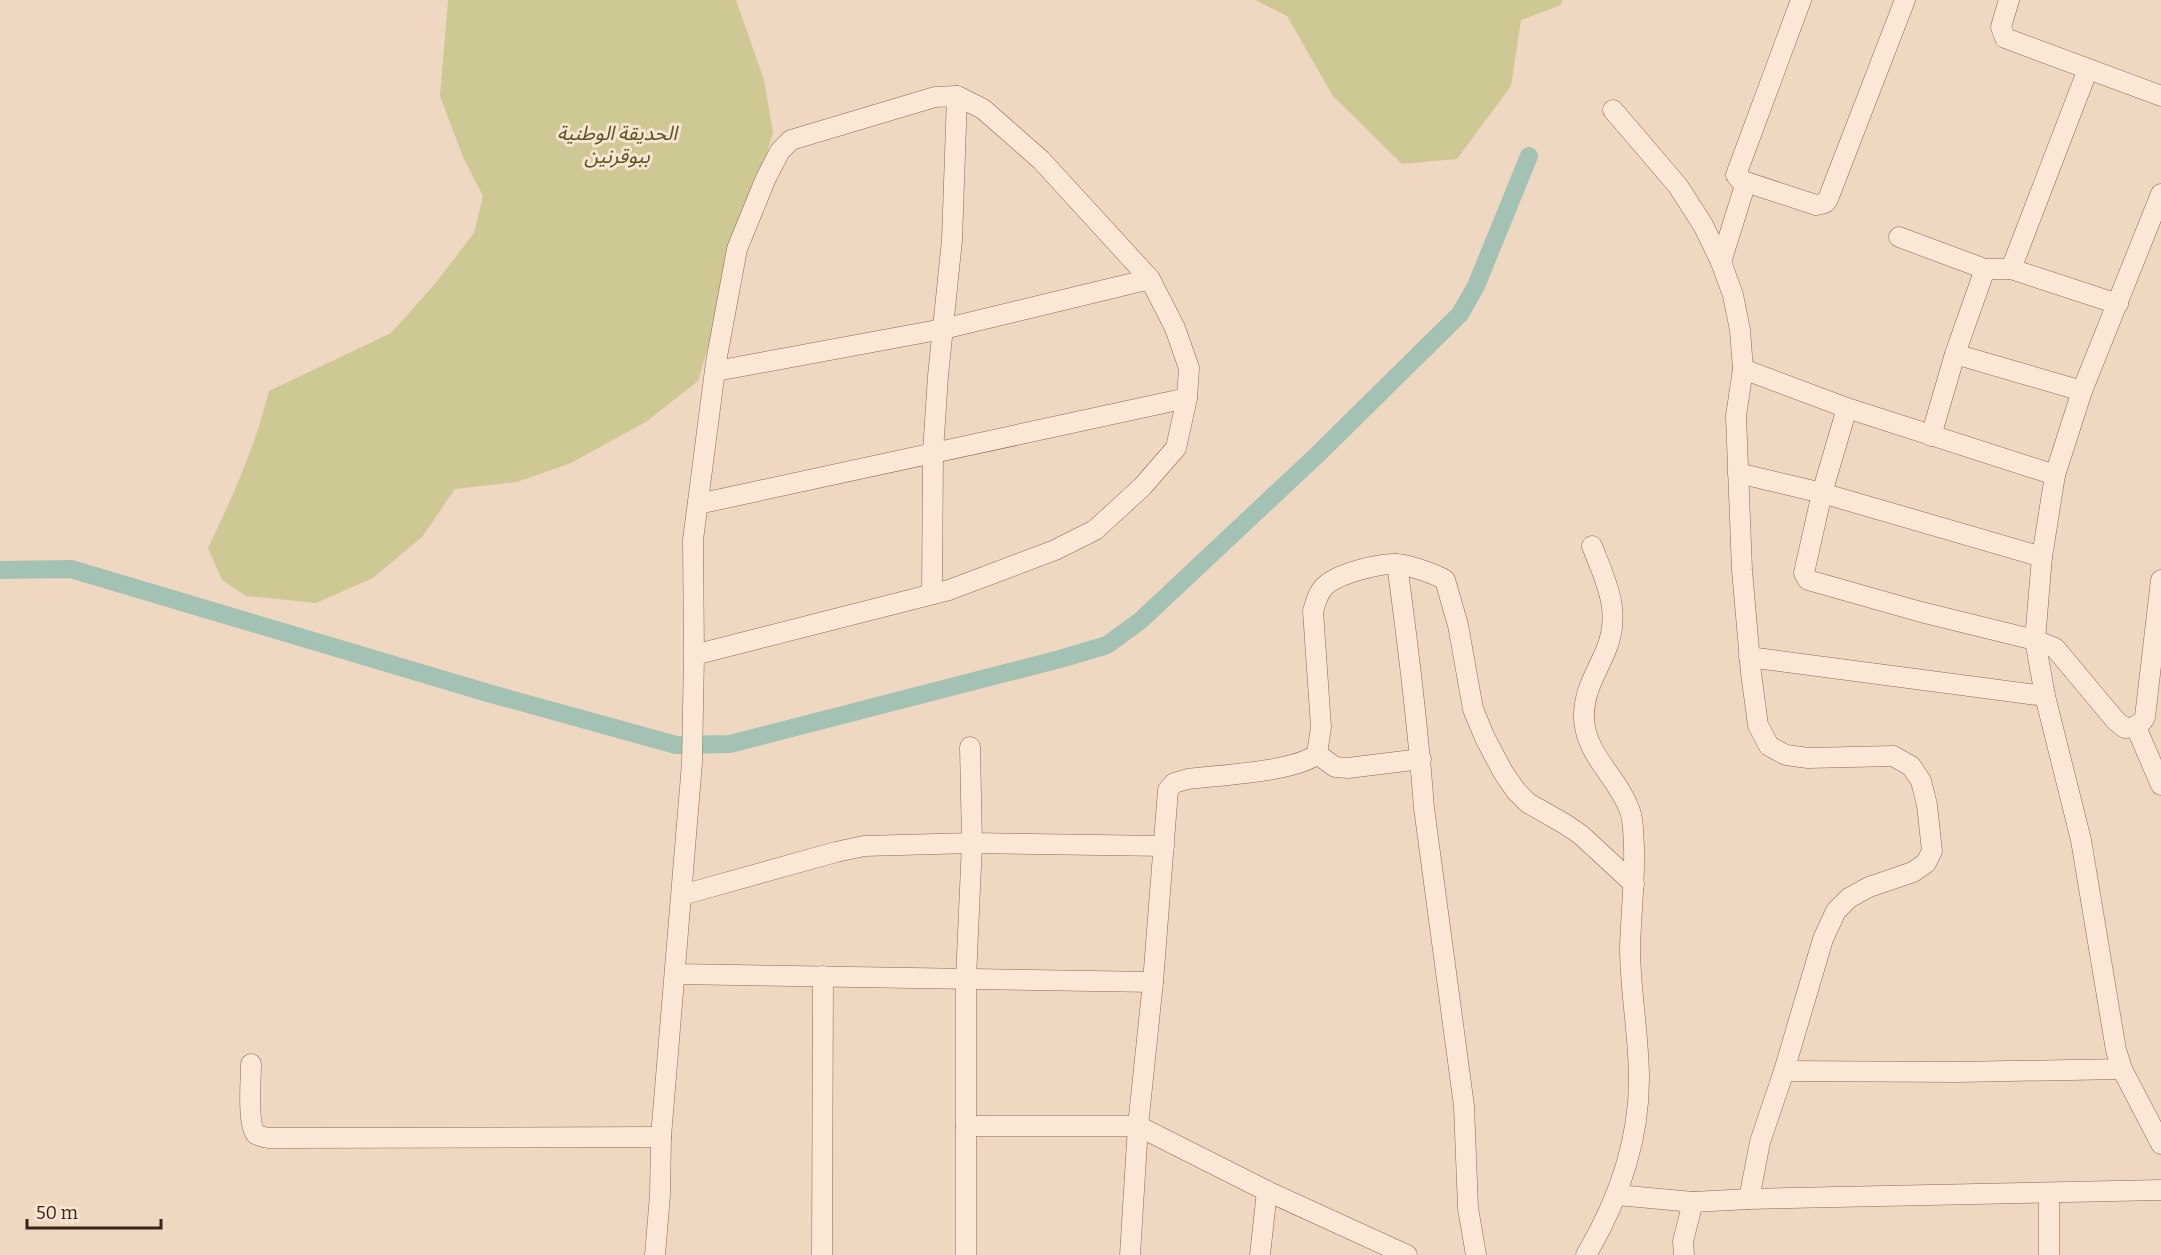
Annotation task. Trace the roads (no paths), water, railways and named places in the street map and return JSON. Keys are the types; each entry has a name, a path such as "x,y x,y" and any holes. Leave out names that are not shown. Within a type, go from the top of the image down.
{"street":[{"path":"1801,0 1736,172 1737,178 1746,182 1816,205 1825,203 1828,199 1905,0"},
{"path":"2009,0 2001,27 2005,38 2161,96"},
{"path":"2011,269 2088,69"},
{"path":"932,594 933,452 952,240 957,96"},
{"path":"655,1255 660,1196 661,1137 692,762 693,540 716,371 737,249 765,178 780,151 791,140 935,97 957,96 982,109 1041,160 1150,279 1175,328 1189,368 1187,398 1176,448 1142,487 1095,530 1055,550 949,590 694,655"},
{"path":"1613,110 1678,186 1703,225 1721,262 1733,295 1740,330 1743,369 1736,416 1742,570 1749,657 1758,725 1769,746 1786,755 1808,758 1893,756 1911,766 1921,781 1927,805 1932,851 1926,863 1913,872 1869,887 1849,898 1836,911 1823,939 1784,1071 1760,1142 1749,1199"},
{"path":"1721,262 1746,182"},
{"path":"2161,194 2082,391 2055,475 2042,557 2035,640 2045,696 2080,840 2109,1013 2122,1069 2161,1144"},
{"path":"1899,237 1985,268 2011,269 2118,304"},
{"path":"1931,436 1955,354 1985,268"},
{"path":"716,371 943,328 1150,279"},
{"path":"1955,354 2082,391"},
{"path":"1743,369 1847,408 2055,475"},
{"path":"698,504 1187,398"},
{"path":"1847,408 1822,493 1804,573 1808,580 1921,612 2035,640 2055,648 2116,721 2125,728 2136,726 2145,717 2161,580"},
{"path":"1738,473 1822,493 2042,557"},
{"path":"1586,1255 1606,1222 1617,1195 1631,1148 1639,1079 1630,948 1634,884 1633,824 1630,811 1590,746 1586,733 1585,697 1609,641 1613,615 1612,596 1592,546"},
{"path":"1130,1255 1138,1126 1153,982 1168,790 1174,783 1188,779 1285,767 1308,762 1317,754 1321,727 1313,611 1318,596 1326,585 1342,576 1374,567 1397,564 1440,577 1447,582 1458,625 1473,709 1489,747 1503,772 1516,792 1528,803 1581,835 1634,884"},
{"path":"1397,564 1421,759 1424,808 1464,1107 1468,1208 1476,1255"},
{"path":"1749,657 2045,696"},
{"path":"2136,726 2161,785"},
{"path":"966,1255 966,979 972,843 970,747"},
{"path":"1317,754 1335,767 1348,768 1421,759"},
{"path":"682,895 864,846 972,843 1164,846"},
{"path":"675,974 1153,982"},
{"path":"822,1255 823,976"},
{"path":"251,1064 251,1122 254,1132 259,1136 270,1138 661,1137"},
{"path":"1784,1071 1958,1072 2122,1069"},
{"path":"966,1126 1138,1126 1267,1191 1407,1255"},
{"path":"1617,1195 1693,1202 2161,1190"},
{"path":"1260,1255 1267,1191"},
{"path":"2049,1193 2049,1255"},
{"path":"1684,1255 1683,1241 1693,1202"}],"waterway":[{"path":"0,570 71,569 488,693 676,745 730,744 1060,659 1107,645 1140,621 1317,455 1460,314 1476,286 1529,156"}],"park label":[{"name":"الحديقة الوطنية ببوقرنين","path":"617,144"}]}
